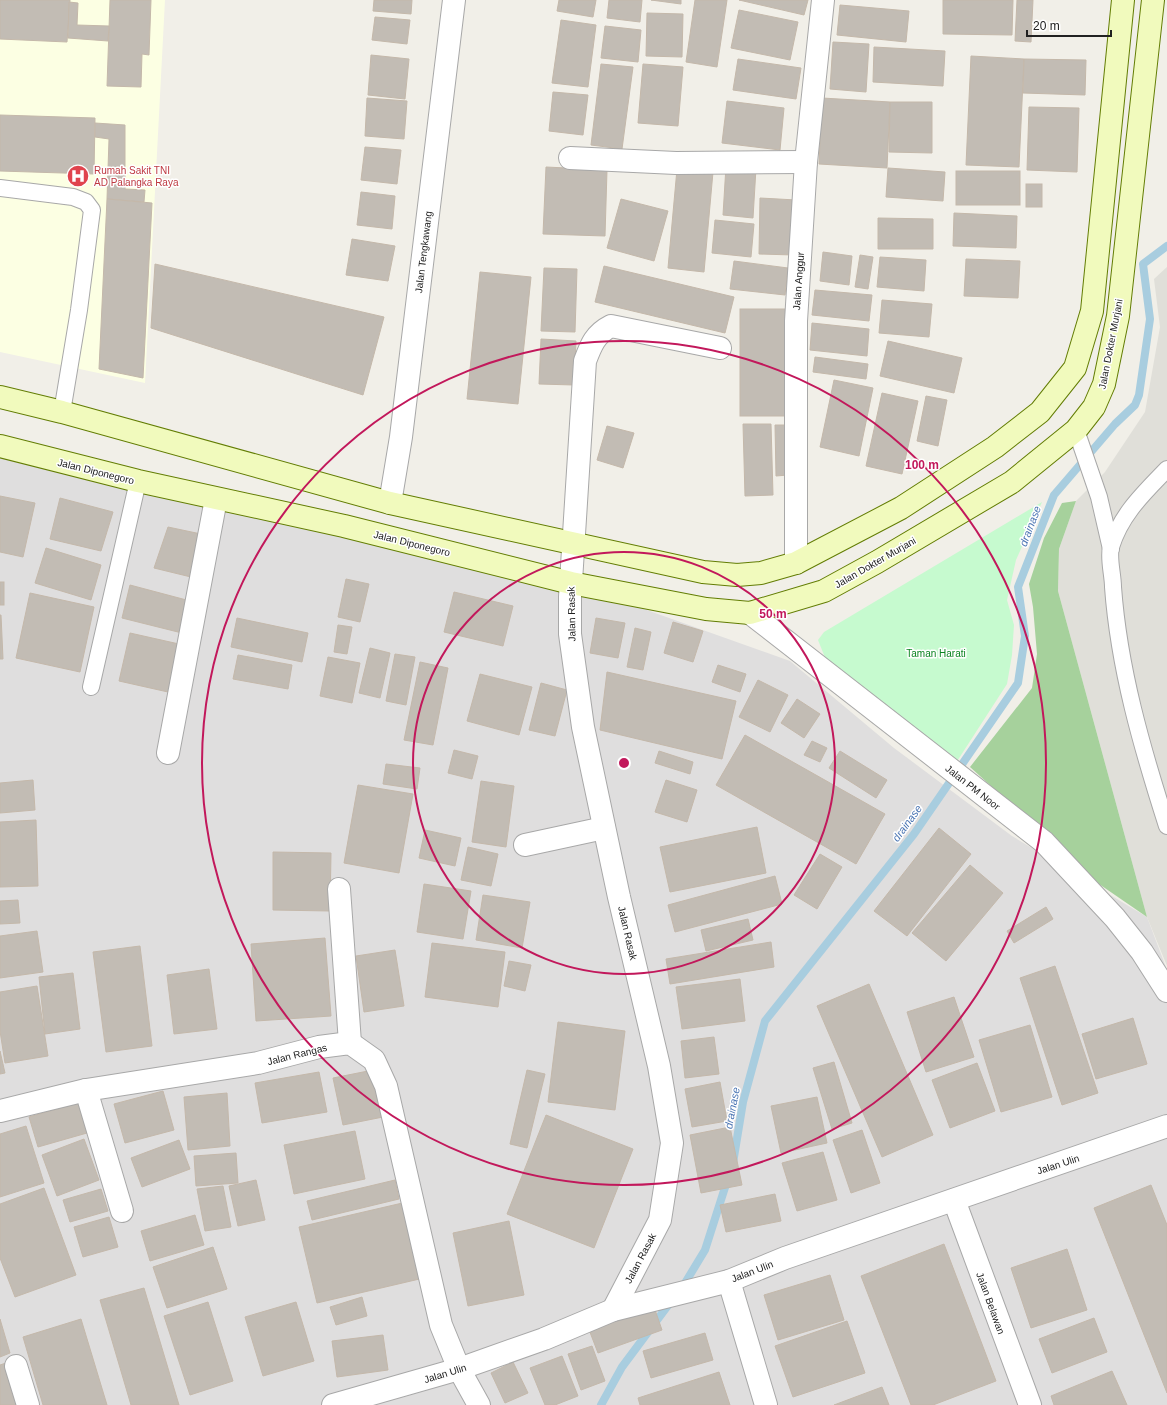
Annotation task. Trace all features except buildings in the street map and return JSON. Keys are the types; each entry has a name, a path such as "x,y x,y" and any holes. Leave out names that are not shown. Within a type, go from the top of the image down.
{"main road":[{"path":"0,397 62,412 390,503 703,572 737,575 761,573 796,563 901,508 995,448 1040,412 1075,368 1092,311 1122,0"},
{"name":"Jalan Dokter Murjani","path":"824,591 877,562 1012,482 1076,430 1094,407 1104,384 1118,316 1153,0"},
{"path":"1110,130 1138,133"},
{"path":"1092,311 1118,316"},
{"name":"Jalan Diponegoro","path":"0,446 138,482 336,524 571,583 706,609 750,612 824,591"}],"street":[{"name":"Jalan Tengkawang","path":"390,503 401,437 454,0"},
{"name":"Jalan Anggur","path":"796,563 796,321 806,162 823,0"},
{"path":"570,158 676,163 806,162"},
{"name":"Jalan Rasak","path":"613,1310 660,1220 672,1143 659,1066 604,828 583,727 570,634 571,583 585,361 592,341 601,331 611,326 720,348"},
{"path":"168,753 216,499"},
{"name":"Jalan PM Noor","path":"750,612 1044,842 1109,912 1142,952 1167,991"},
{"path":"525,845 604,828"},
{"path":"339,890 350,1043 374,1060 386,1086 441,1324 459,1369 479,1405"},
{"name":"Jalan Rangas","path":"0,1111 86,1090 258,1063 318,1047 350,1043"},
{"path":"86,1090 122,1211"},
{"name":"Jalan Ulin","path":"333,1405 459,1369 544,1338 613,1310 728,1281 785,1258 1167,1126"},
{"name":"Jalan Belawan","path":"954,1200 1030,1405"},
{"path":"728,1281 766,1405"},
{"path":"16,1366 28,1405"}],"lane":[{"path":"0,188 73,197 86,202 92,210 79,310 62,412"},
{"path":"1076,430 1099,497 1111,549 1114,605 1127,684 1142,747 1167,826"},
{"path":"1111,549 1119,526 1134,503 1167,469"},
{"path":"91,687 138,482"}],"shaded area":[{"name":"Rumah Sakit TNI AD Palangka Raya","path":"0,0 165,0 145,383 0,352"},
{"path":"1167,267 1167,966 1147,917 1058,591 1059,549 1076,501 1105,472 1145,412 1160,327 1154,279"},
{"path":"0,453 641,608 790,661 894,748 1012,836 1147,917 1167,970 1167,1405 0,1405"}],"green space":[{"path":"1076,501 1059,549 1058,591 1147,917 1099,884 970,767 1032,688 1037,654 1033,607 1029,584 1044,538 1062,503"},
{"name":"Taman Harati","path":"1042,502 1016,560 1007,600 1014,625 1012,655 1007,684 954,766 826,660 818,640 824,632"}],"waterway":[{"name":"drainase","path":"733,1163 743,1102 765,1021 914,834 1018,683 1025,636 1018,587 1054,495 1115,424 1135,405 1139,395 1150,319 1143,264 1167,246"},
{"name":"drainase","path":"682,1288 705,1250 728,1178"},
{"name":"drainase","path":"601,1405 622,1367 672,1300"}],"place":[{"name":"Rumah Sakit TNI AD Palangka Raya","path":"78,176"}]}
